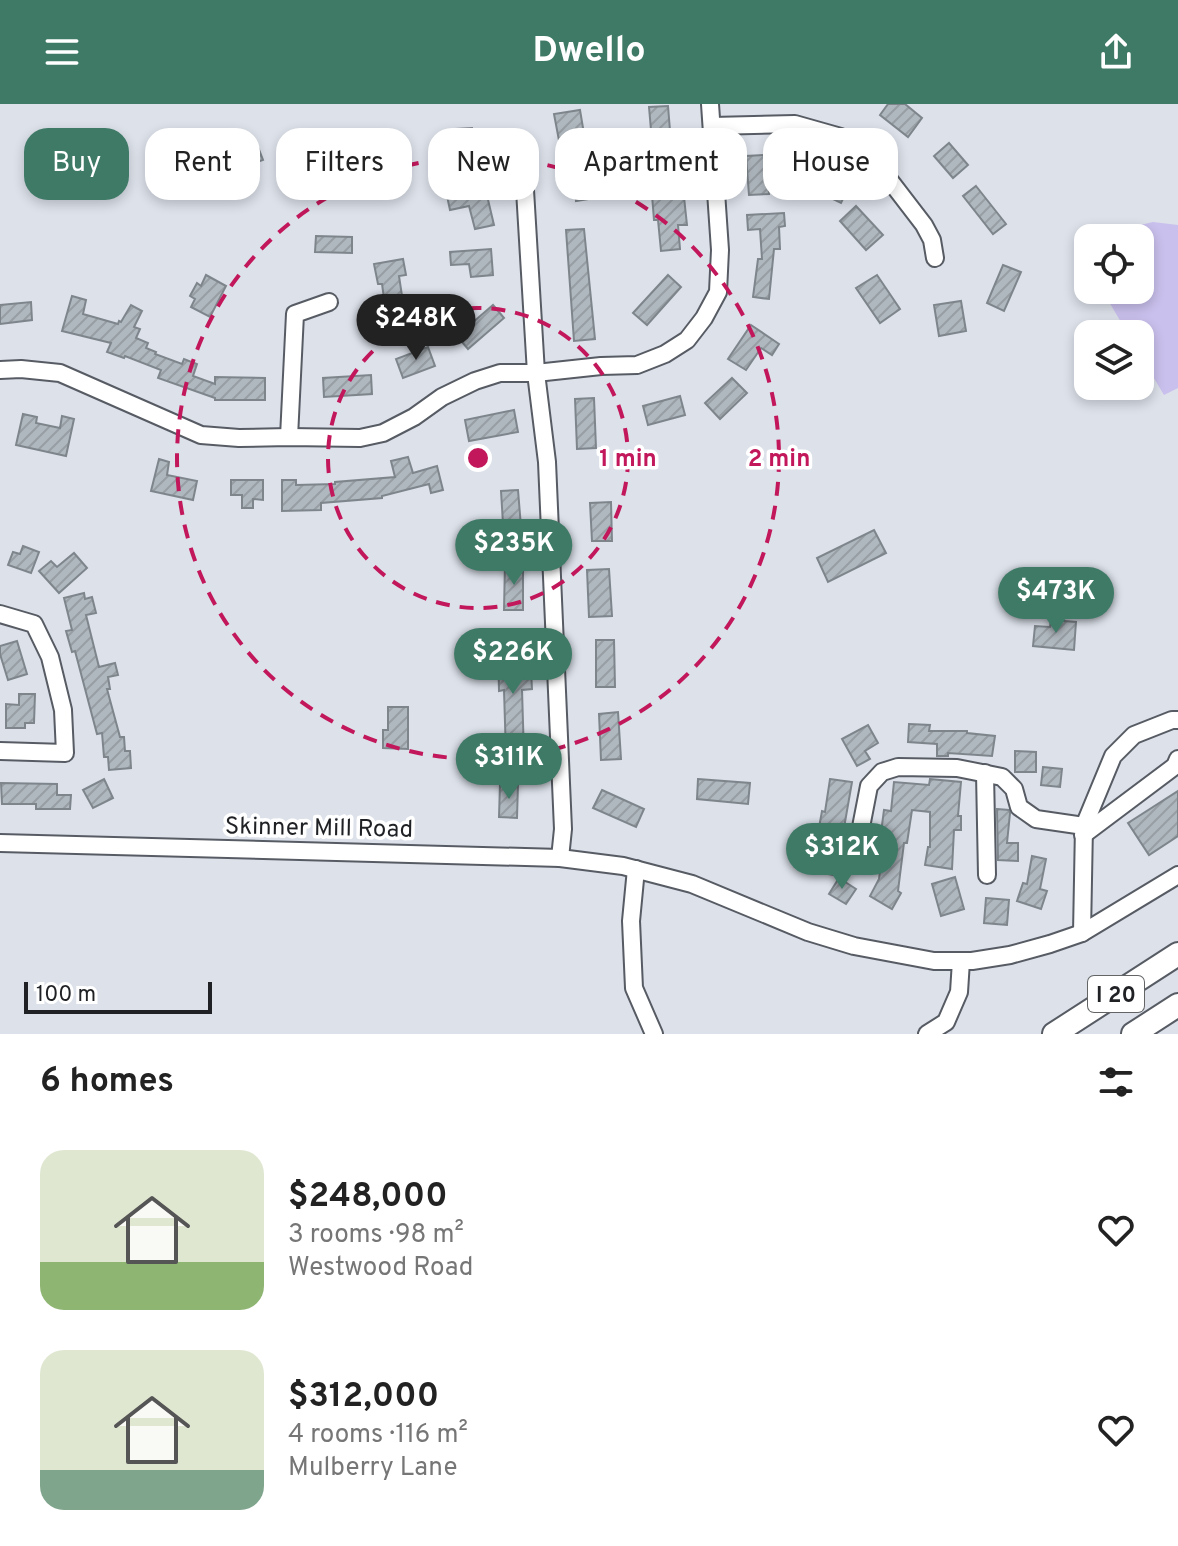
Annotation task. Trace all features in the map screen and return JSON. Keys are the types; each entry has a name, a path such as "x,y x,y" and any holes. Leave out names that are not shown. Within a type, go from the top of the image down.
{"highway":[{"name":"I 20","path":"1054,1034 1178,954"},
{"name":"I 20","path":"1133,1034 1178,1005"}],"street":[{"path":"0,370 60,373 201,435 360,438 383,433 414,417 442,397 500,373 637,365 665,354 687,340 718,292 720,250 710,104"},
{"path":"712,126 795,124 841,137 891,182 924,225 932,240 935,258"},
{"path":"526,200 536,373 548,478 563,829 560,858"},
{"path":"289,437 295,314 329,302"},
{"path":"0,614 34,624 50,657 63,710 65,753 0,751"},
{"path":"1082,933 1084,830 1113,756 1134,735 1178,720"},
{"path":"855,858 869,786 882,772 898,767 957,768 1002,777 1014,789 1019,807 1036,819 1084,830 1175,766 1178,759"},
{"path":"985,773 987,875"},
{"name":"Skinner Mill Road","path":"0,843 560,858 623,866 692,884 808,932 854,946 934,961 1010,955 1082,933 1178,875"},
{"path":"636,869 631,921 634,988 654,1034"},
{"path":"927,1034 946,1022 959,992 961,961"}],"shaded area":[{"path":"1153,222 1178,225 1178,388 1164,395 1154,378 1154,320 1120,320 1110,304 1154,304 1154,224 1145,224"}],"building":[{"path":"888,104 905,104 922,118 908,137 880,115"},
{"path":"668,106 670,128 651,128 649,107"},
{"path":"580,110 583,128 557,128 554,114"},
{"path":"949,143 968,165 953,178 934,156"},
{"path":"763,155 763,194 749,195 747,156"},
{"path":"976,186 1006,224 993,234 963,196"},
{"path":"448,200 488,200 494,225 475,229 469,206 450,210"},
{"path":"652,200 684,200 687,225 678,225 680,249 661,251 658,220 654,220"},
{"path":"856,206 883,235 866,250 840,221"},
{"path":"784,213 785,226 779,227 780,249 774,249 769,299 753,297 758,259 762,259 760,229 748,230 747,215"},
{"path":"584,229 595,339 574,341 566,230"},
{"path":"316,236 352,237 352,253 315,252"},
{"path":"491,249 493,275 471,277 469,264 451,265 450,252"},
{"path":"403,259 406,275 399,276 404,309 386,312 382,284 378,284 374,264"},
{"path":"1003,265 1021,272 1004,311 987,303"},
{"path":"206,275 226,286 210,317 191,307 195,299 190,296 197,283 201,286"},
{"path":"668,275 681,287 647,325 633,313"},
{"path":"877,275 900,309 880,323 856,288"},
{"path":"72,296 86,300 83,314 118,324 131,305 142,311 134,327 140,329 136,338 148,343 146,348 182,364 184,359 197,364 193,376 215,384 215,377 265,378 265,400 215,400 158,378 161,370 107,352 111,343 62,331"},
{"path":"961,301 966,331 939,336 934,305"},
{"path":"31,302 32,320 0,324 0,305"},
{"path":"493,305 504,318 468,349 457,336"},
{"path":"751,325 779,344 772,355 761,348 746,370 728,359"},
{"path":"428,347 435,366 403,378 396,359"},
{"path":"371,375 372,394 324,397 323,378"},
{"path":"732,378 747,393 720,419 705,403"},
{"path":"680,396 685,415 648,425 643,406"},
{"path":"594,398 596,448 577,449 575,399"},
{"path":"514,410 518,432 469,441 465,420"},
{"path":"23,414 37,417 36,423 60,428 62,416 74,419 66,456 16,445"},
{"path":"408,457 413,473 437,466 443,490 431,493 429,484 382,498 321,503 321,510 282,511 282,480 296,480 296,485 335,484 395,477 391,461"},
{"path":"159,459 169,462 167,475 197,481 193,500 151,491"},
{"path":"231,480 263,480 263,500 253,499 253,508 242,508 242,495 231,495"},
{"path":"518,490 522,539 504,540 501,491"},
{"path":"611,502 612,541 592,541 590,503"},
{"path":"874,530 886,553 828,582 817,558"},
{"path":"23,546 39,552 31,573 8,565 13,552 20,554"},
{"path":"74,553 87,568 59,593 39,571 51,561 57,567"},
{"path":"505,563 523,563 523,610 504,610"},
{"path":"609,569 612,616 589,617 587,570"},
{"path":"1069,582 1092,584 1091,599 1068,598"},
{"path":"84,593 85,599 92,597 96,613 86,615 99,667 115,663 118,675 108,677 110,689 107,689 120,737 124,737 125,751 130,751 131,768 109,770 108,757 104,757 102,733 97,734 75,651 72,652 66,631 72,630 64,598"},
{"path":"1051,620 1076,622 1074,650 1033,646 1035,626 1050,627"},
{"path":"596,640 614,640 615,687 596,687"},
{"path":"17,641 27,674 8,680 0,646"},
{"path":"516,641 518,670 531,670 532,689 522,690 524,755 506,755 504,690 499,691 498,642"},
{"path":"19,694 35,694 34,723 25,723 25,728 6,728 6,704 19,705"},
{"path":"388,707 408,707 408,749 383,748 383,730 388,730"},
{"path":"618,712 621,759 601,760 599,714"},
{"path":"909,724 930,725 929,731 967,731 995,736 992,756 948,753 948,756 937,756 937,744 908,742"},
{"path":"868,725 878,743 865,751 870,759 857,766 842,739"},
{"path":"1015,751 1036,752 1036,772 1015,772"},
{"path":"1043,767 1062,769 1060,787 1041,785"},
{"path":"104,779 113,798 93,808 83,790"},
{"path":"698,779 750,783 748,804 697,799"},
{"path":"830,779 852,782 834,875 811,871"},
{"path":"930,779 961,782 958,816 961,816 961,830 954,830 952,869 925,865 930,847 930,812 912,810 907,843 904,843 898,891 901,893 892,909 870,896 879,879 884,810 891,811 894,782 929,785"},
{"path":"1,783 57,784 57,795 71,795 70,809 36,809 36,804 2,804"},
{"path":"500,784 518,784 517,818 499,817"},
{"path":"602,790 644,809 636,827 593,808"},
{"path":"1178,791 1178,836 1149,855 1128,823"},
{"path":"997,809 1009,810 1007,843 1018,843 1018,861 998,860"},
{"path":"1032,856 1046,859 1040,889 1047,891 1041,909 1017,901 1023,883 1027,884"},
{"path":"955,877 964,909 941,916 932,884"},
{"path":"839,878 856,889 846,904 829,894"},
{"path":"986,898 1009,900 1007,925 984,923"}]}
